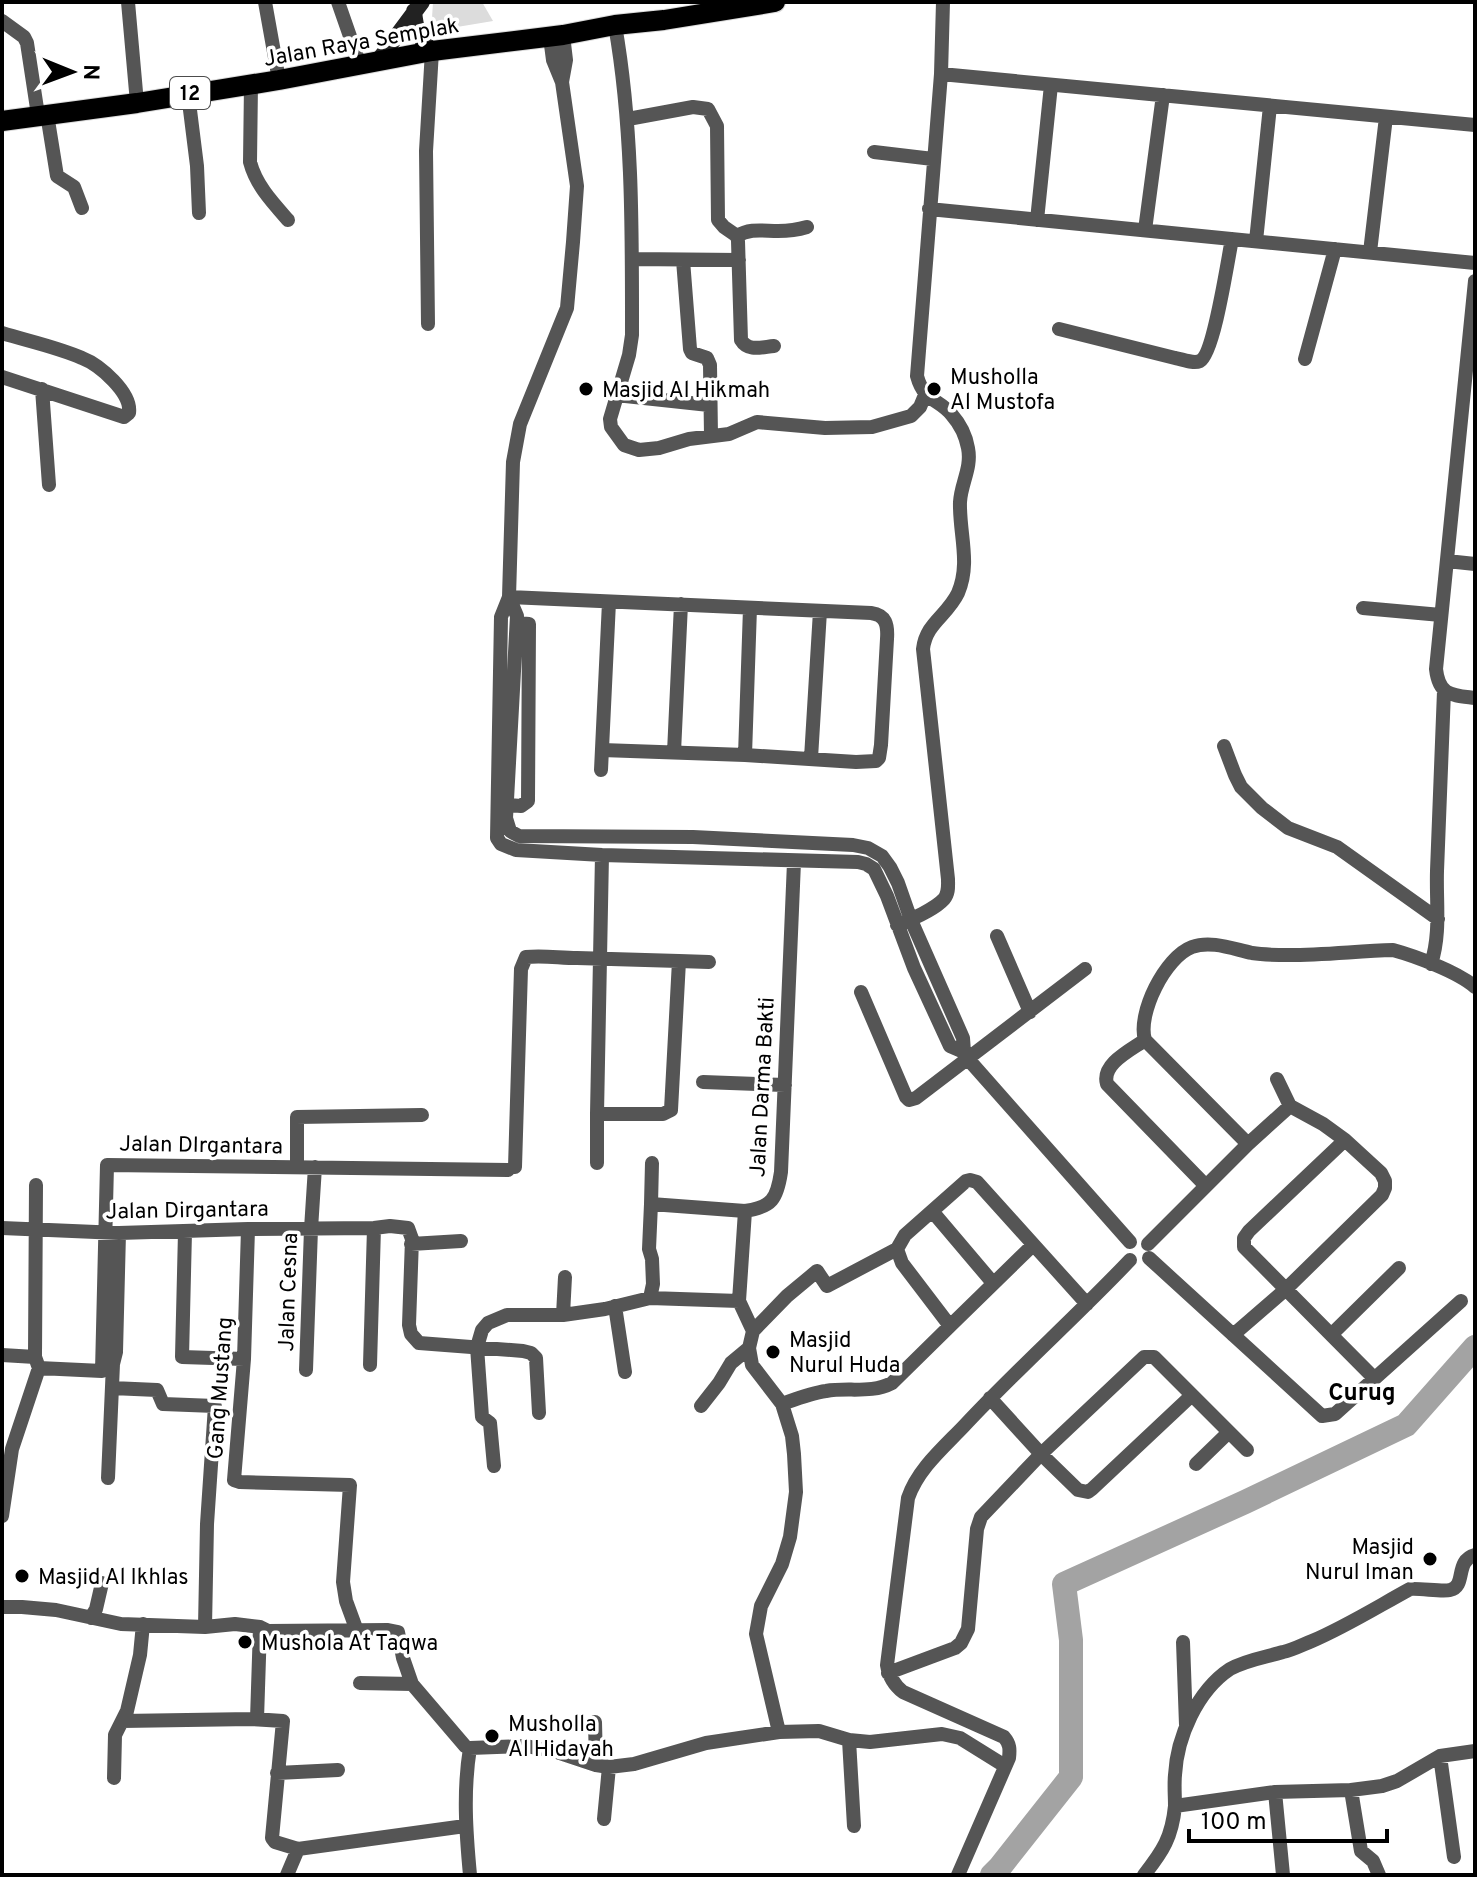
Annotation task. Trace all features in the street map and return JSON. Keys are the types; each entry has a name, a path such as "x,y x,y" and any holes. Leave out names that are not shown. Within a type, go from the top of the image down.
{"main road":[{"name":"Jalan Raya Semplak","path":"2,121 279,80 432,51 556,36 615,25 664,11 775,2"},
{"path":"369,63 418,7"},
{"path":"418,7 416,30 421,41 432,51"}],"street":[{"path":"128,2 137,103"},
{"path":"265,2 279,80"},
{"path":"338,2 369,63"},
{"path":"904,922 945,898 948,891 923,649 926,634 947,610 961,584 965,556 960,501 969,463 967,445 951,414 925,395 917,376 941,74 943,2"},
{"path":"2,21 24,37 27,43 57,176 74,187 82,208"},
{"path":"615,25 628,119 632,335 610,419 611,427 624,445 639,450 659,448 689,439 729,434 757,422 825,428 872,427 911,416 920,407 925,395"},
{"path":"556,36 553,60 562,82 577,186 567,308 520,424 513,462 509,597 501,617 497,838 501,844 516,850 858,862 874,869 963,1038 966,1055 1130,1242"},
{"path":"428,324 426,151 432,51"},
{"path":"941,74 1475,125"},
{"path":"251,84 250,162 264,192 288,220"},
{"path":"1037,220 1051,85"},
{"path":"188,94 199,213"},
{"path":"1145,230 1163,95"},
{"path":"1256,241 1270,106"},
{"path":"628,119 693,107 708,109 717,126 718,220 737,236"},
{"path":"1370,252 1386,117"},
{"path":"874,152 933,159"},
{"path":"929,209 1475,263"},
{"path":"737,236 753,230 785,231 807,227"},
{"path":"737,236 741,340 751,348 774,346"},
{"path":"1059,329 1175,358 1200,360 1206,354 1213,335 1232,239"},
{"path":"1305,359 1335,249"},
{"path":"632,259 739,260"},
{"path":"683,260 690,349 692,353 707,358 710,365 711,436"},
{"path":"1431,964 1438,919 1444,691 1437,680 1436,669 1473,330 1475,281"},
{"path":"2,333 84,358 116,384 125,395 130,411 124,417 2,377"},
{"path":"42,389 49,485"},
{"path":"616,395 709,405"},
{"path":"1447,561 1475,564"},
{"path":"509,597 878,614 886,622 881,745 879,758 872,762 602,750"},
{"path":"509,597 517,623 529,624 528,801 521,806 508,805 506,818 510,831 519,836 693,837 868,848 882,856 898,883 904,922"},
{"path":"601,770 609,602"},
{"path":"674,752 681,604"},
{"path":"745,755 750,608"},
{"path":"1363,608 1441,615"},
{"path":"811,758 820,611"},
{"path":"1444,691 1475,698"},
{"path":"1224,746 1241,787 1262,808 1288,828 1337,847 1438,919"},
{"path":"692,858 693,837"},
{"path":"597,1163 602,855"},
{"name":"Jalan Darma Bakti","path":"745,1211 762,1208 772,1201 779,1183 794,862"},
{"path":"997,936 1030,1012"},
{"path":"1248,1144 1145,1040 1143,1026 1156,984 1175,958 1193,947 1221,945 1255,954 1279,955 1393,950 1469,981 1475,987"},
{"name":"Jalan DIrgantara","path":"112,1233 107,1165 511,1168 523,962 526,957 534,956 600,959"},
{"path":"600,959 709,962"},
{"path":"597,1114 663,1114 671,1110 679,961"},
{"path":"861,992 909,1100 916,1098 966,1055 1030,1012 1085,969"},
{"path":"1145,1040 1106,1072 1107,1084 1206,1186"},
{"path":"1233,1335 1285,1290 1382,1195 1385,1188 1381,1173 1345,1140 1290,1106 1277,1079"},
{"path":"703,1082 785,1085"},
{"path":"1130,1260 1140,1263 1206,1186 1290,1106"},
{"path":"297,1167 297,1117 422,1115"},
{"path":"1345,1140 1249,1231 1244,1238 1244,1247 1374,1378"},
{"path":"650,1298 653,1284 649,1249 652,1163"},
{"name":"Jalan Cesna","path":"306,1370 315,1167"},
{"path":"779,1732 756,1634 761,1606 782,1564 794,1513 794,1454 782,1404 752,1365 749,1348 753,1331 817,1271 827,1286 897,1249 905,1235 962,1183 970,1180 974,1180 1087,1304"},
{"path":"2,1516 12,1449 37,1363 36,1185"},
{"path":"651,1204 745,1211 739,1301 753,1331"},
{"path":"932,1211 993,1283"},
{"name":"Jalan Dirgantara","path":"2,1228 112,1233 374,1228"},
{"path":"370,1365 374,1228 408,1228 411,1233 411,1334 419,1343 531,1353 536,1358 539,1413"},
{"name":"Gang Mustang","path":"248,1229 244,1359 234,1480 350,1485 343,1582 357,1631"},
{"path":"185,1232 182,1357 244,1359"},
{"path":"108,1478 112,1388 108,1367 112,1233"},
{"path":"1130,1260 1126,1249 1130,1242 1142,1239 1149,1251 1233,1335 1322,1416 1335,1414 1461,1301"},
{"path":"411,1244 461,1241"},
{"path":"782,1404 825,1391 870,1390 892,1383 1033,1245"},
{"path":"897,1249 902,1263 950,1326"},
{"path":"958,1875 1005,1766 1009,1743 1004,1737 903,1692 895,1686 888,1673 905,1511 919,1473 1130,1260"},
{"path":"1332,1334 1399,1268"},
{"path":"563,1315 565,1277"},
{"path":"494,1466 490,1423 482,1417 477,1347 482,1330 488,1323 507,1315 563,1315 650,1298 739,1301"},
{"path":"615,1306 625,1372"},
{"path":"701,1406 731,1363 749,1348"},
{"path":"2,1355 37,1363 108,1367"},
{"path":"888,1673 961,1643 968,1629 978,1523 984,1512 1147,1355 1154,1357 1247,1450"},
{"path":"112,1388 157,1390 163,1404 215,1406 207,1513 205,1627"},
{"path":"990,1398 1078,1490 1088,1492 1191,1396"},
{"path":"1196,1464 1229,1432"},
{"path":"1144,1875 1166,1845 1173,1823 1177,1753 1186,1726 1213,1683 1231,1669 1315,1640 1410,1589 1453,1589 1459,1583 1463,1563 1475,1555"},
{"path":"91,1618 102,1583"},
{"path":"2,1607 56,1610 121,1624 205,1627 235,1624 268,1631 398,1632 412,1684 470,1748 526,1746 602,1766 634,1764 706,1743 779,1732 819,1731 849,1740 870,1742 942,1734 960,1738 1005,1766"},
{"path":"114,1778 115,1735 127,1711 140,1655 143,1624"},
{"path":"257,1719 260,1627"},
{"path":"1183,1642 1186,1726"},
{"path":"360,1683 412,1684"},
{"path":"122,1721 283,1721 272,1838 275,1842 298,1849 465,1826"},
{"path":"595,1722 602,1766 604,1819"},
{"path":"849,1740 854,1826"},
{"path":"470,1748 465,1826 470,1875"},
{"path":"1175,1806 1275,1792 1382,1786 1397,1781 1440,1756 1475,1751"},
{"path":"1440,1756 1454,1857"},
{"path":"277,1773 338,1770"},
{"path":"1351,1790 1361,1851 1373,1861 1379,1875"},
{"path":"1275,1792 1283,1875"},
{"path":"287,1875 298,1849"}],"shaded area":[{"path":"433,2 482,2 493,21 445,29 432,18"}],"waterway":[{"path":"992,1875 1071,1777 1071,1640 1064,1584 1406,1425 1475,1347"}],"place":[{"name":"Masjid Al Hikmah","path":"586,389"},
{"name":"Musholla Al Mustofa","path":"934,389"},
{"name":"Masjid Nurul Huda","path":"773,1352"},
{"name":"Masjid Nurul Iman","path":"1430,1559"},
{"name":"Masjid Al Ikhlas","path":"22,1576"},
{"name":"Mushola At Taqwa","path":"245,1642"},
{"name":"Musholla Al Hidayah","path":"492,1736"}],"district":[{"name":"Curug","path":"1362,1392"}]}
